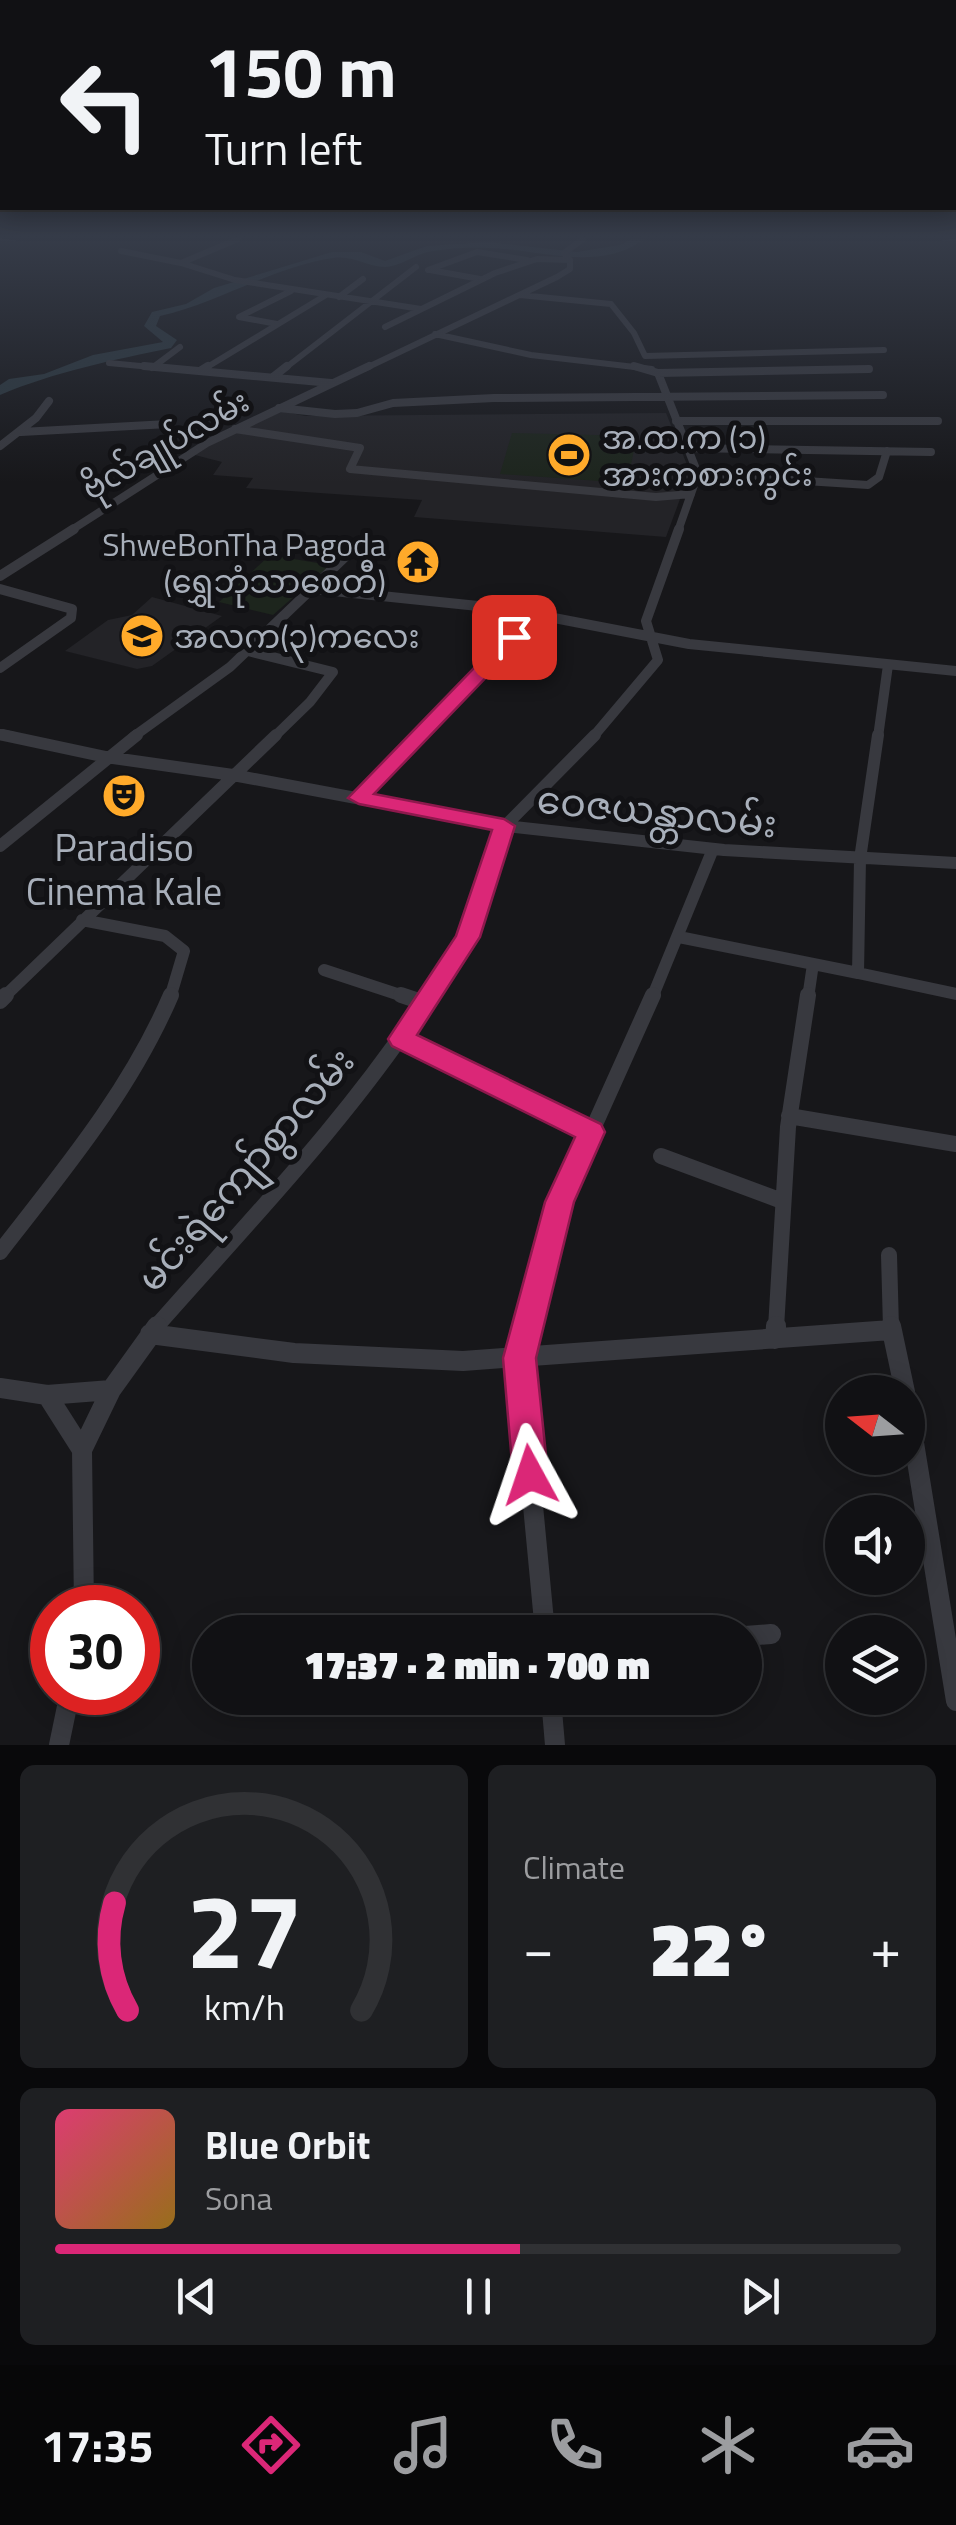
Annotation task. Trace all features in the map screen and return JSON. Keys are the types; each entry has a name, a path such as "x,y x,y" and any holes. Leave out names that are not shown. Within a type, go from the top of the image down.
{"street":[{"path":"257,320 277,324"},
{"path":"200,370 283,320"},
{"path":"273,377 344,320"},
{"path":"385,326 397,320"},
{"name":"ဗိုလ်ချုပ်လမ်း","path":"0,576 182,457 464,320"},
{"path":"624,320 645,356 884,350"},
{"path":"435,334 517,353 651,368 658,373 869,369"},
{"path":"152,368 180,346"},
{"path":"786,354 804,372"},
{"path":"110,363 332,383"},
{"path":"658,373 698,474 868,485 879,477 887,452"},
{"path":"279,408 335,414 422,400 883,395"},
{"path":"0,446 21,432 49,400"},
{"path":"676,421 938,421"},
{"path":"21,432 168,424"},
{"path":"235,429 360,448 350,469 656,497 691,494"},
{"path":"688,448 930,452"},
{"name":"မင်းရဲကျော်စွာလမ်း","path":"84,1585 82,1450 111,1390 150,1334 332,1127 401,1039 468,937 504,826 630,696 658,660 646,621 698,474"},
{"path":"0,846 106,757 248,650 345,557"},
{"path":"0,589 72,609 71,618 0,668"},
{"path":"314,589 440,600 648,637 956,671"},
{"path":"359,798 537,616"},
{"path":"0,1000 310,702 333,672 248,650"},
{"path":"858,973 860,859 888,665"},
{"name":"ဝေဇယန္တာလမ်း","path":"0,734 106,757 504,826 713,849 956,864"},
{"path":"543,1615 520,1358 560,1202 679,937 713,849"},
{"path":"0,1252 90,1134 171,1005 182,966 184,951 165,936 82,920"},
{"path":"679,937 956,994"},
{"path":"774,1339 790,1116 813,964"},
{"path":"324,970 425,1004"},
{"path":"401,1039 591,1132"},
{"path":"790,1116 956,1144"},
{"path":"661,1156 782,1201"},
{"path":"889,1255 891,1330 900,1375"},
{"path":"150,1334 294,1353 462,1361 891,1330"},
{"path":"0,1388 47,1394 111,1390"},
{"path":"47,1394 82,1450"},
{"path":"919,1475 956,1701"},
{"path":"762,1635 771,1634"},
{"path":"59,1745 65,1715"},
{"path":"552,1715 555,1745"}],"shaded area":[{"path":"281,411 305,416 666,413 690,472 666,537 414,517 422,500 246,488 253,478 213,475 222,462 191,454"},
{"name":"အ.ထ.က (၁) အားကစားကွင်း","path":"512,433 637,436 627,483 500,474"},
{"path":"270,555 330,565 273,615 219,602"},
{"name":"အလက(၃)ကလေး","path":"152,597 222,616 152,666 137,669 65,651 108,620 132,615"}],"waterway":[{"path":"0,391 13,382 46,377 97,358 167,345 171,340 159,336 150,326 153,320"}],"place":[{"name":"အ.ထ.က (၁) အားကစားကွင်း","path":"569,455"},
{"name":"ShweBonTha Pagoda (ရွှေဘုံသာစေတီ)","path":"418,562"},
{"name":"အလက(၃)ကလေး","path":"142,636"},
{"name":"Paradiso Cinema Kale","path":"124,796"}],"route":[{"path":"514,637 359,798 504,826 468,937 401,1039 591,1132 560,1202 520,1358 530,1475"}]}
